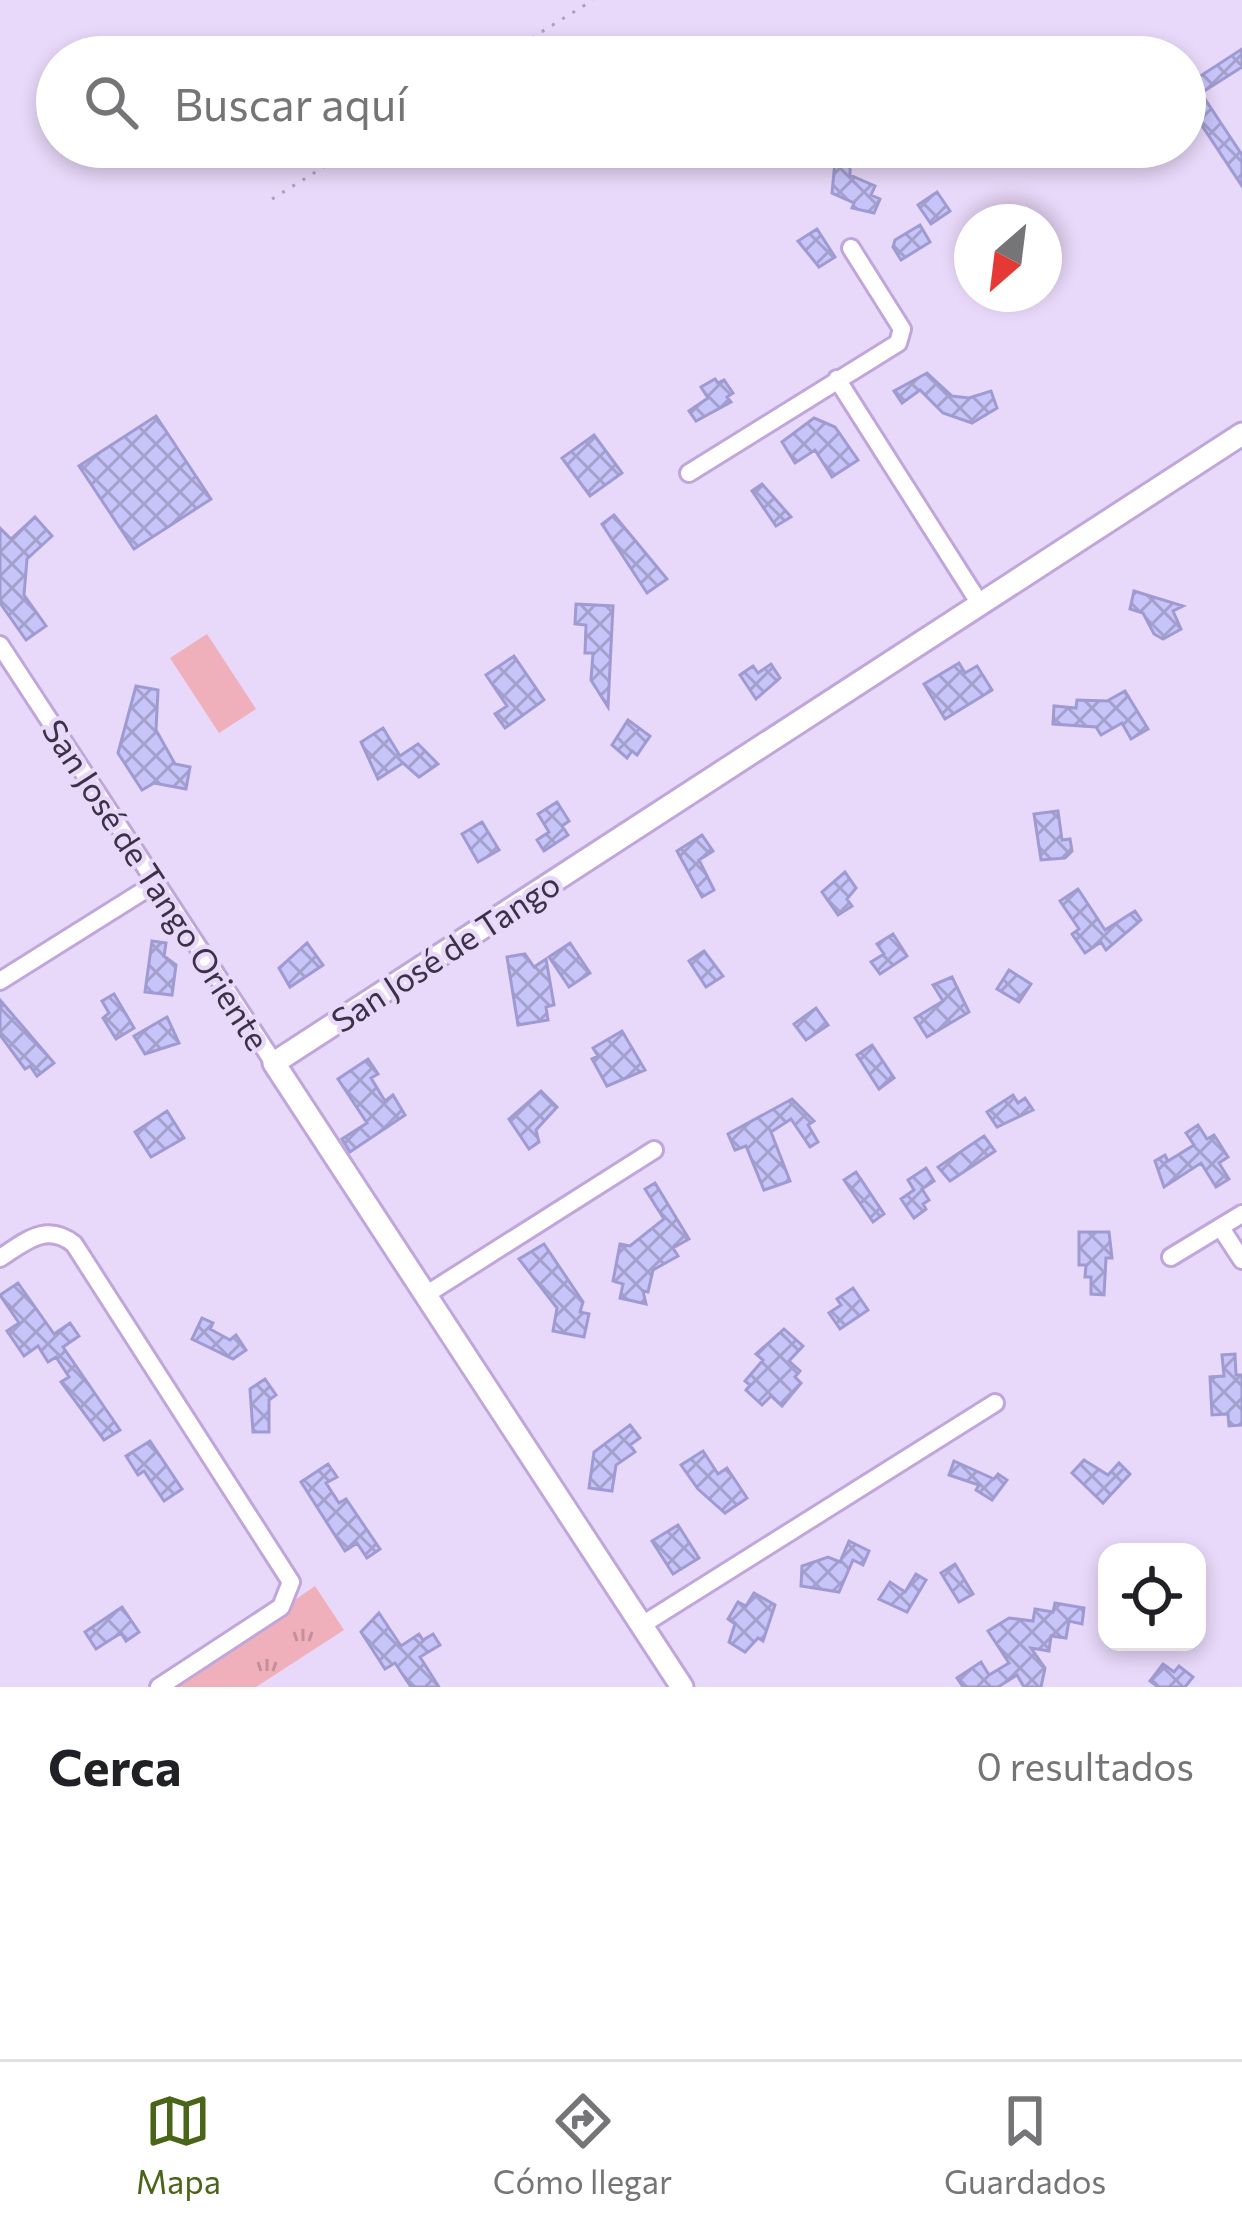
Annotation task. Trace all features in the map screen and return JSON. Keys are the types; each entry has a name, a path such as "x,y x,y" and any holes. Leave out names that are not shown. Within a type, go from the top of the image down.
{"street":[{"path":"689,472 898,343 902,334 850,248"},
{"path":"837,380 980,604"},
{"name":"San José de Tango","path":"274,1063 1242,434"},
{"name":"San José de Tango Oriente","path":"0,645 274,1063"},
{"path":"0,981 156,883"},
{"path":"274,1063 682,1687"},
{"path":"427,1294 654,1150"},
{"path":"1171,1257 1242,1214"},
{"path":"1221,1228 1242,1260"},
{"path":"0,1258 40,1234 56,1234 74,1244 289,1576 285,1604 159,1687"},
{"path":"643,1624 995,1403"}],"path":[{"path":"535,36 593,0"},
{"path":"272,199 322,168"}],"green space":[{"path":"207,634 256,709 219,733 170,658"},
{"path":"315,1586 344,1630 256,1687 168,1687"}],"building":[{"path":"1242,49 1242,67 1206,90 1206,72"},
{"path":"1206,101 1242,155 1242,186 1206,132"},
{"path":"834,168 850,168 850,175 875,186 871,195 880,199 874,213 852,208 854,203 832,193"},
{"path":"937,192 950,211 931,224 918,205"},
{"path":"920,225 930,242 901,260 893,247 895,240"},
{"path":"817,229 835,257 819,267 798,241"},
{"path":"927,373 952,396 969,398 991,391 997,408 972,423 943,413 920,390 902,403 894,391"},
{"path":"715,379 718,383 724,380 733,393 727,397 731,402 696,421 689,411 708,398 701,387"},
{"path":"156,416 211,499 134,549 79,466"},
{"path":"814,418 835,427 858,460 832,477 815,450 795,463 782,442"},
{"path":"594,435 622,473 590,496 562,458"},
{"path":"762,484 791,517 776,526 752,491"},
{"path":"614,515 667,579 647,593 602,524"},
{"path":"35,517 52,536 27,559 24,595 46,626 26,640 0,603 0,528 11,539"},
{"path":"1134,591 1183,606 1173,611 1181,629 1163,639 1154,634 1143,613 1130,609"},
{"path":"576,604 613,606 608,707 591,680 593,653 585,653 586,625 575,624"},
{"path":"514,656 544,700 505,728 495,714 507,706 486,675"},
{"path":"959,663 965,673 977,666 992,690 945,719 924,684"},
{"path":"771,664 780,678 756,699 740,675 753,666 758,673"},
{"path":"136,686 158,690 156,730 175,764 190,767 186,789 154,783 142,790 118,753"},
{"path":"1125,691 1148,729 1131,739 1122,723 1101,735 1096,727 1053,724 1054,706 1076,708 1077,700 1107,701"},
{"path":"628,720 650,736 637,755 632,751 627,758 612,745"},
{"path":"383,728 400,756 418,744 438,764 419,777 403,763 378,779 361,742"},
{"path":"557,802 569,821 562,826 568,835 544,851 537,840 549,832 538,814"},
{"path":"1058,811 1062,840 1070,839 1072,851 1065,858 1041,860 1034,814"},
{"path":"482,822 499,850 478,862 462,834"},
{"path":"702,835 713,851 699,860 714,890 702,897 677,851"},
{"path":"845,872 856,888 847,899 852,906 838,915 822,892"},
{"path":"1078,889 1105,930 1135,911 1141,920 1106,950 1101,942 1085,953 1072,934 1079,929 1060,901"},
{"path":"893,934 907,956 880,974 871,962 884,954 877,944"},
{"path":"152,941 166,943 164,956 176,965 172,995 145,992"},
{"path":"307,943 323,965 290,987 279,968"},
{"path":"570,943 590,973 569,987 549,957"},
{"path":"704,951 723,976 706,987 689,961"},
{"path":"525,954 534,967 546,959 554,1005 546,1007 548,1020 518,1025 507,957"},
{"path":"1009,970 1031,984 1019,1002 997,989"},
{"path":"952,977 969,1012 927,1037 915,1018 943,1001 933,985"},
{"path":"114,994 134,1028 116,1039 103,1018 109,1013 102,1001"},
{"path":"0,1000 54,1063 37,1076 30,1066 25,1069 0,1035"},
{"path":"816,1008 828,1025 806,1040 794,1024"},
{"path":"167,1017 179,1043 145,1054 134,1036"},
{"path":"622,1031 645,1070 607,1086 592,1059 598,1056 593,1048"},
{"path":"872,1045 894,1078 879,1089 857,1055"},
{"path":"368,1059 378,1074 371,1078 385,1101 393,1095 405,1115 350,1152 342,1139 367,1123 338,1079"},
{"path":"541,1091 557,1107 536,1130 539,1142 529,1149 509,1119"},
{"path":"1013,1095 1018,1103 1025,1098 1033,1110 997,1127 987,1112"},
{"path":"792,1099 814,1121 808,1125 818,1142 810,1147 791,1119 771,1132 790,1181 764,1190 746,1146 735,1150 728,1134"},
{"path":"167,1111 184,1138 151,1157 135,1132"},
{"path":"1198,1125 1207,1139 1214,1135 1228,1157 1219,1163 1229,1179 1216,1187 1201,1163 1164,1187 1155,1161 1165,1155 1168,1161 1194,1145 1186,1133"},
{"path":"984,1136 995,1151 950,1181 938,1167"},
{"path":"926,1168 934,1181 922,1189 929,1200 914,1218 901,1199 914,1190 908,1180"},
{"path":"856,1172 884,1214 873,1222 844,1180"},
{"path":"655,1183 689,1239 673,1248 678,1256 653,1270 648,1292 643,1291 646,1304 620,1298 623,1284 613,1281 620,1244 630,1246 664,1219 645,1189"},
{"path":"1079,1232 1109,1232 1112,1258 1106,1258 1104,1295 1091,1294 1091,1277 1085,1277 1086,1265 1079,1265"},
{"path":"544,1244 583,1302 580,1312 589,1314 584,1337 553,1331 557,1308 519,1259"},
{"path":"18,1283 54,1334 70,1323 79,1336 63,1347 120,1430 104,1440 61,1382 69,1377 56,1357 48,1362 38,1346 24,1356 7,1331 19,1323 0,1295"},
{"path":"853,1288 868,1310 840,1329 829,1313 841,1305 837,1299"},
{"path":"202,1318 213,1323 210,1329 230,1340 236,1335 246,1350 233,1359 192,1339"},
{"path":"784,1329 803,1346 789,1361 800,1371 795,1377 801,1383 782,1406 771,1396 762,1405 746,1390 750,1385 745,1381 763,1360 756,1354"},
{"path":"1235,1354 1236,1375 1242,1375 1242,1425 1229,1426 1228,1414 1212,1415 1210,1377 1224,1376 1222,1355"},
{"path":"265,1379 276,1395 269,1400 269,1432 253,1432 250,1389"},
{"path":"630,1425 640,1438 630,1445 635,1452 616,1465 612,1491 589,1488 594,1452"},
{"path":"150,1441 182,1489 164,1501 144,1471 138,1475 126,1456"},
{"path":"703,1451 718,1474 727,1468 747,1498 725,1513 698,1489 681,1465"},
{"path":"1084,1460 1108,1475 1119,1463 1130,1474 1103,1503 1072,1473"},
{"path":"954,1461 1007,1480 992,1500 976,1490 979,1485 949,1475"},
{"path":"328,1464 337,1477 326,1483 339,1503 346,1499 380,1549 367,1558 357,1543 345,1551 301,1482"},
{"path":"678,1525 699,1558 673,1574 652,1541"},
{"path":"849,1541 869,1551 863,1565 853,1560 839,1592 801,1586 802,1566 828,1557 840,1562"},
{"path":"955,1564 973,1594 959,1602 941,1573"},
{"path":"916,1574 926,1580 907,1612 879,1599 890,1582 905,1592"},
{"path":"754,1593 775,1605 763,1641 758,1638 745,1652 729,1642 735,1624 728,1619 738,1602 746,1606"},
{"path":"1055,1603 1084,1608 1082,1624 1069,1621 1066,1638 1051,1636 1049,1651 1031,1648 1045,1668 1041,1687 1024,1687 1017,1675 998,1687 963,1687 957,1678 981,1662 989,1675 1009,1663 988,1631 1009,1618 1033,1621 1035,1609 1053,1612"},
{"path":"122,1607 139,1632 126,1641 121,1633 96,1649 85,1632"},
{"path":"379,1613 401,1646 419,1634 423,1640 433,1634 440,1645 420,1657 439,1687 411,1687 395,1663 385,1669 361,1632"},
{"path":"1163,1664 1174,1672 1179,1666 1193,1677 1185,1687 1158,1687 1150,1681"}]}
